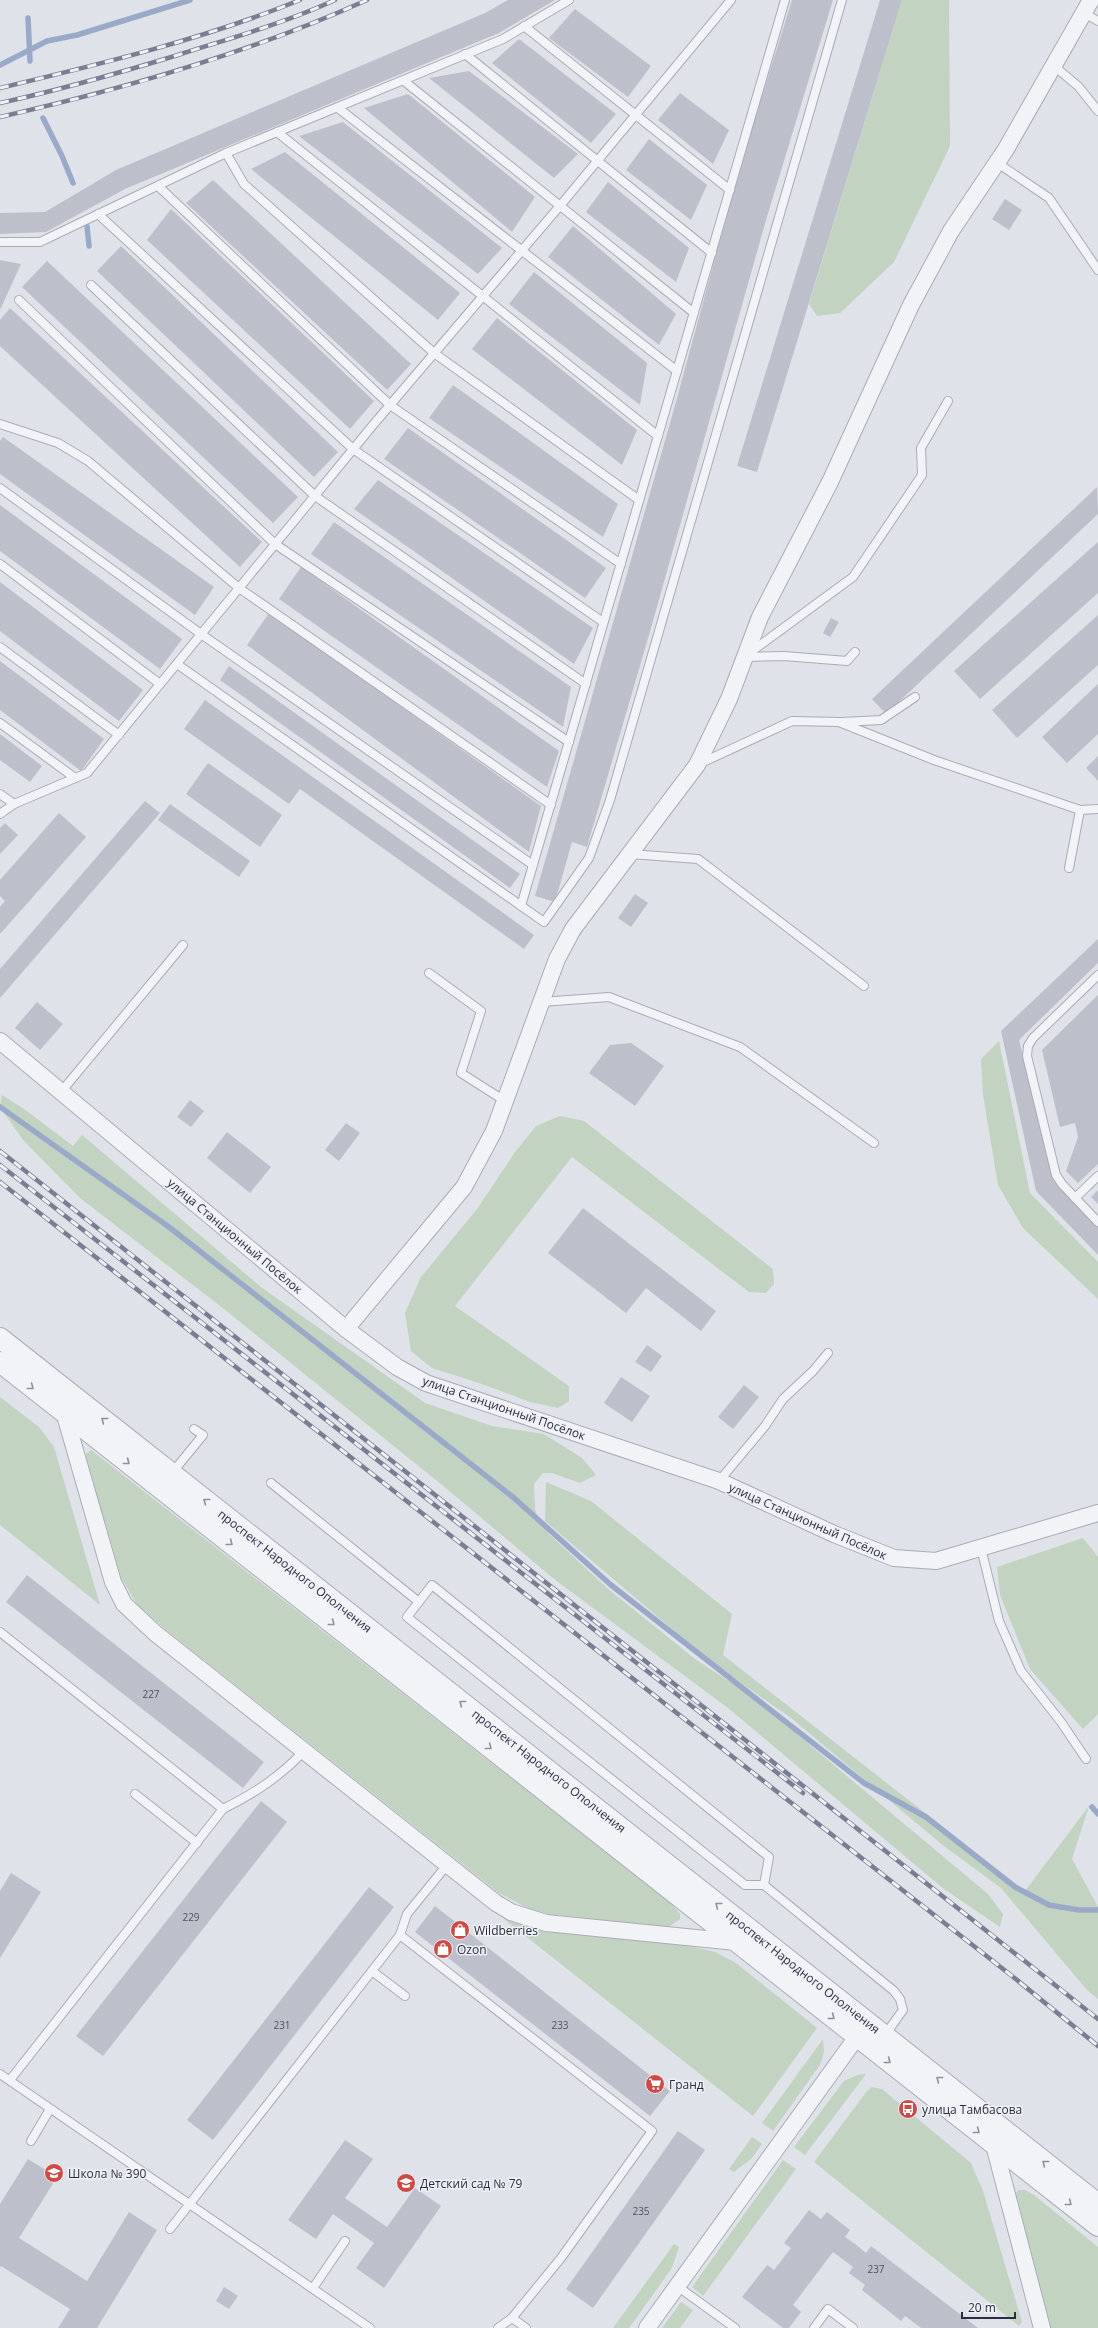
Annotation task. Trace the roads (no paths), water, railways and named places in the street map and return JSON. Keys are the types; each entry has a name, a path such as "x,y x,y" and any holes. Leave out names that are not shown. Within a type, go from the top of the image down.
{"street":[{"path":"346,1329 464,1187 494,1131 557,959 573,929 697,765 729,699 760,617 830,482 911,305 951,231 996,162 1088,6"},
{"name":"улица Станционный Посёлок","path":"0,1041 346,1329 397,1367 426,1383 719,1481 834,1534 894,1558 936,1561 1098,1513"},
{"name":"проспект Народного Ополчения","path":"0,1338 171,1473 862,2030 994,2145 1098,2226"},
{"name":"проспект Народного Ополчения","path":"0,1362 736,1942 862,2030 884,2036 1098,2204"},
{"path":"64,1412 104,1555 113,1582 124,1604 155,1633 305,1750 447,1865 496,1903 526,1918 546,1923 736,1942"},
{"path":"647,2328 862,2030"},
{"path":"994,2145 1042,2328"}],"lane":[{"path":"0,242 40,242 226,153 503,39 569,0"},
{"path":"0,814 14,804 88,773 353,449 598,161 731,0"},
{"path":"521,906 785,0"},
{"path":"177,664 544,922 589,858 610,800 842,0"},
{"path":"1088,6 1098,21"},
{"path":"524,26 730,190"},
{"path":"465,54 712,252"},
{"path":"1054,66 1078,86 1098,111"},
{"path":"404,80 694,313"},
{"path":"338,108 677,371"},
{"path":"277,132 658,436"},
{"path":"226,153 244,184 434,353 639,500"},
{"path":"996,162 1049,198 1098,270"},
{"path":"158,186 390,405 621,564"},
{"path":"98,214 353,449 604,622"},
{"path":"91,285 315,496 586,684"},
{"path":"19,300 275,544 569,742"},
{"path":"745,657 853,577 922,475 921,448 948,400"},
{"path":"0,424 58,443 88,461 239,588 551,805"},
{"path":"0,488 201,634 533,865"},
{"path":"0,564 160,684"},
{"path":"0,647 118,735"},
{"path":"745,657 784,656 847,661 855,652"},
{"path":"697,765 792,722 881,720 914,697"},
{"path":"839,722 934,760 1080,810 1098,809"},
{"path":"0,723 75,778"},
{"path":"0,794 14,804"},
{"path":"1069,868 1080,810"},
{"path":"630,854 698,859 864,986"},
{"path":"61,1092 183,945"},
{"path":"429,973 481,1011 461,1073 505,1101"},
{"path":"1098,975 1033,1038 1028,1046 1027,1056 1056,1175 1098,1222"},
{"path":"541,1002 609,997 740,1047 874,1143"},
{"path":"1075,1198 1098,1176"},
{"path":"719,1481 765,1426 783,1399 813,1371 828,1353"},
{"path":"171,1473 203,1435 194,1429"},
{"path":"271,1482 419,1602"},
{"path":"982,1548 999,1620 1021,1672 1061,1722 1086,1759"},
{"path":"764,1885 769,1857 432,1585 407,1617 745,1885 764,1885 894,1991 900,1999 903,2010 884,2036"},
{"path":"0,1632 224,1809"},
{"path":"10,2080 224,1809 254,1793 273,1780 305,1750"},
{"path":"135,1794 197,1843"},
{"path":"170,2229 400,1935 407,1914 447,1865"},
{"path":"400,1935 652,2131 561,2258 512,2318 498,2328"},
{"path":"372,1971 405,1996"},
{"path":"0,2074 370,2328"},
{"path":"30,2141 50,2109"},
{"path":"313,2288 345,2241"},
{"path":"677,2286 736,2328"},
{"path":"814,2328 828,2309 853,2328"},
{"path":"512,2318 526,2328"}],"waterway":[{"path":"0,65 47,41 77,35 190,0"},
{"path":"28,18 30,61"},
{"path":"43,118 62,156 73,183"},
{"path":"87,226 89,246"},
{"path":"0,1107 169,1227 514,1498 611,1585 864,1783 926,1817 1015,1887 1049,1905 1079,1910 1098,1910"},
{"path":"1092,1807 1098,1814"}],"railway":[{"path":"0,88 76,70 190,39 300,0"},
{"path":"0,103 45,93 178,55 277,23 335,0"},
{"path":"0,117 140,82 186,68 278,37 367,0"},
{"path":"0,1151 1098,2019"},
{"path":"0,1165 803,1793"},
{"path":"0,1182 1012,1976 1098,2046"}],"place":[{"name":"Wildberries","path":"460,1930"},
{"name":"Ozon","path":"443,1949"},
{"name":"Гранд","path":"655,2084"},
{"name":"улица Тамбасова","path":"908,2109"},
{"name":"Школа № 390","path":"54,2173"},
{"name":"Детский сад № 79","path":"406,2183"}]}
